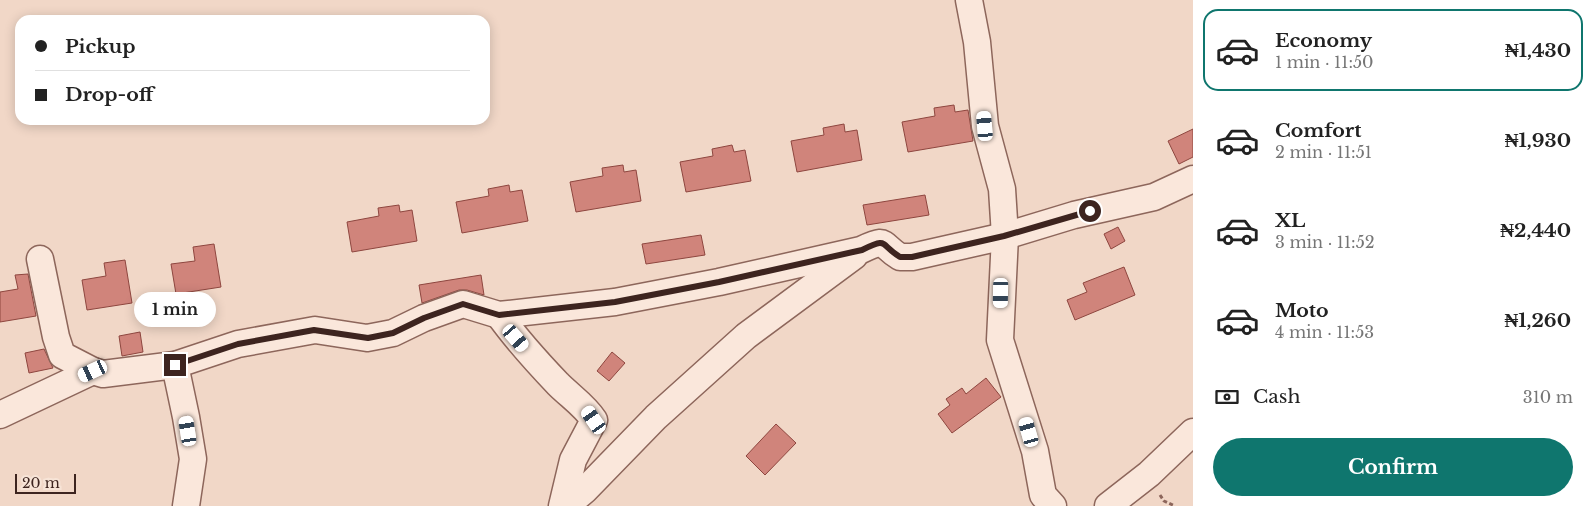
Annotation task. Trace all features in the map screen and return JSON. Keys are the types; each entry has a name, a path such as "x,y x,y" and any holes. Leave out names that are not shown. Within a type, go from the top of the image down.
{"street":[{"path":"968,0 977,42 985,126 1002,189 1004,236 1000,340 1035,451 1043,495 1053,506"},
{"path":"566,506 585,490 656,417 746,336 862,250 878,242 885,243 900,257 912,257 1004,236 1074,215 1154,197 1193,179"},
{"path":"40,259 62,355 103,374 175,365 238,344 314,330 368,338 393,333 424,318 463,304 499,315 615,302 719,282 862,250"},
{"path":"499,315 540,365 577,403 587,410 594,420 572,460 562,506"},
{"path":"175,365 193,459 186,506"},
{"path":"0,415 93,371"},
{"path":"1108,506 1149,474 1193,432"}],"building":[{"path":"954,105 955,112 968,110 973,141 908,152 902,122 935,116 934,108"},
{"path":"844,124 845,132 857,130 862,160 797,172 791,141 824,135 823,128"},
{"path":"1193,129 1193,157 1179,164 1168,141"},
{"path":"732,145 734,152 745,150 751,181 686,192 680,162 713,156 712,149"},
{"path":"623,165 624,172 636,170 641,201 576,212 570,182 603,176 602,168"},
{"path":"509,185 510,192 522,190 528,221 462,233 456,202 489,196 488,189"},
{"path":"925,195 929,215 867,225 863,205"},
{"path":"399,205 400,212 412,210 417,241 352,252 347,222 379,216 378,208"},
{"path":"1118,227 1125,241 1111,249 1104,234"},
{"path":"701,235 705,255 646,264 642,244"},
{"path":"214,244 221,287 176,294 171,264 195,261 193,247"},
{"path":"125,260 132,303 87,310 82,280 106,276 104,263"},
{"path":"1124,267 1135,295 1075,320 1067,300 1087,292 1083,283"},
{"path":"28,274 36,316 0,322 0,292 18,289 15,275"},
{"path":"481,275 484,295 467,290 459,290 422,303 419,285"},
{"path":"140,332 143,352 122,356 119,336"},
{"path":"44,349 53,368 29,373 25,353"},
{"path":"612,352 625,363 609,381 597,371"},
{"path":"986,378 1001,397 952,433 938,414 950,405 946,399 962,388 966,394"},
{"path":"776,424 796,443 765,475 746,456"}],"route":[{"path":"175,365 238,344 314,330 368,338 393,333 424,318 463,304 499,315 615,302 719,282 862,250 878,242 885,243 900,257 912,257 1004,236 1090,211"}]}
